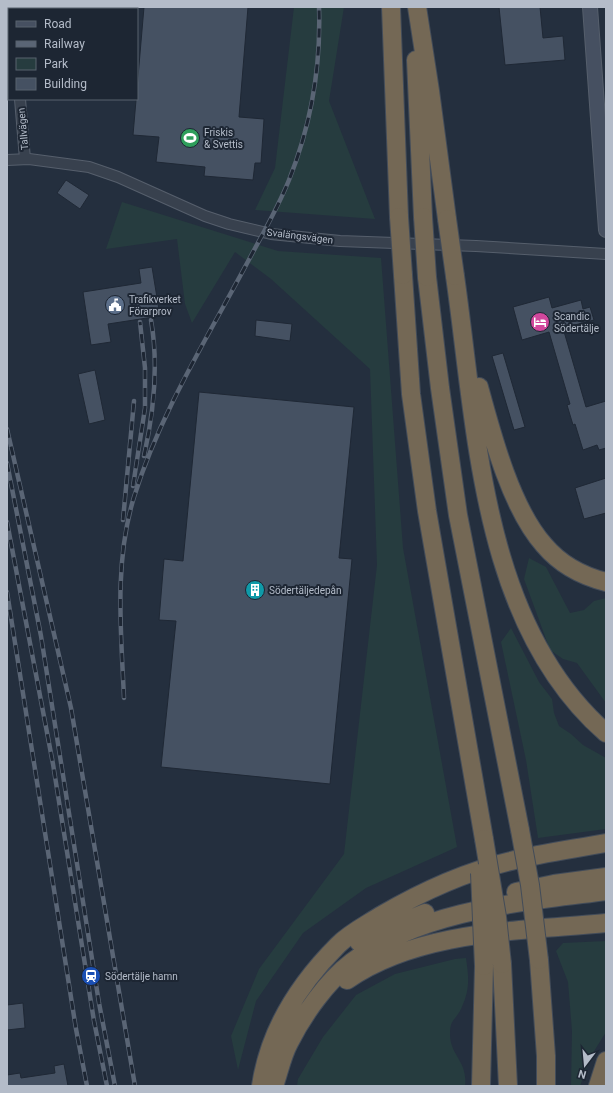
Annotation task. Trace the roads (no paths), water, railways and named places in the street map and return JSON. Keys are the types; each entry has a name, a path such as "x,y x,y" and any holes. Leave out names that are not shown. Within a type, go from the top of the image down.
{"highway":[{"path":"391,7 399,217 411,394 427,511 479,809 482,840 484,1014 481,1086"},
{"path":"416,7 423,217 427,277 440,388 458,515 530,885 539,960 546,1056 546,1086"},
{"path":"416,7 430,91 470,397 493,523 510,585 534,641 563,688 594,723 606,733"},
{"path":"462,327 487,418 510,485 524,516 544,545 569,567 592,579 606,582"},
{"path":"482,840 497,917 502,964 508,1086"},
{"path":"261,1086 268,1054 279,1024 296,995 338,945 359,928 400,904 446,882 510,861 606,843"},
{"path":"315,972 369,936 437,908 554,884 606,877"},
{"path":"274,1086 288,1044 300,1022 332,980 352,962 379,946 439,920 515,903 606,891"},
{"path":"313,1005 362,969 401,954 439,942 492,933 606,923"},
{"path":"598,1086 606,1061"}],"main road":[{"path":"590,7 606,230"}],"street":[{"name":"Tallvägen","path":"20,100 25,159"},
{"name":"Svalängsvägen","path":"7,160 25,159 59,162 89,167 118,177 205,216 229,224 271,234 340,241 476,246 606,254"}],"railway":[{"path":"124,698 120,597 121,571 128,522 134,497 145,465 172,402 281,198 297,159 309,117 313,95 318,51 319,7"},
{"path":"144,456 153,405 155,371 155,354 151,320"},
{"path":"133,486 145,408 145,368 140,322"},
{"path":"123,520 134,401"},
{"path":"7,429 71,708 135,1086"},
{"path":"7,463 41,636 99,1003 115,1086"},
{"path":"7,522 53,764 94,1021 107,1086"},
{"path":"7,592 76,1029 87,1086"}],"place":[{"name":"Friskis & Svettis","path":"190,138"},
{"name":"Trafikverket Förarprov","path":"115,305"},
{"name":"Scandic Södertälje","path":"540,322"},
{"name":"Södertäljedepån","path":"255,590"},
{"name":"Södertälje hamn","path":"91,976"}]}
